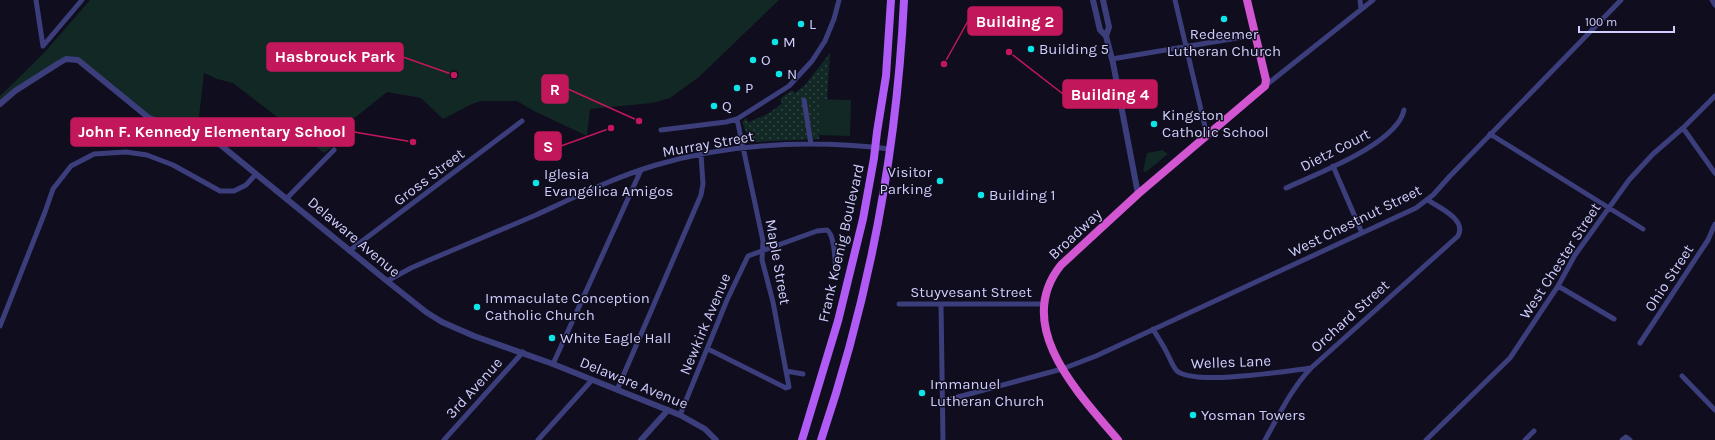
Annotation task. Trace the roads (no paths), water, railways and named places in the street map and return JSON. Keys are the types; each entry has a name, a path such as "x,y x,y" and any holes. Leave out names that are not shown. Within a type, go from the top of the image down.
{"highway":[{"path":"1247,0 1266,80 1265,86"},
{"name":"Broadway","path":"1118,440 1062,369 1046,333 1044,322 1044,304 1048,286 1054,274 1061,265 1138,194 1265,86"}],"main road":[{"name":"Frank Koenig Boulevard","path":"802,440 847,289 865,212 886,76 891,0"},
{"name":"Frank Koenig Boulevard","path":"821,440 836,394 863,294 878,222 890,149 899,76 904,0"},
{"path":"826,440 836,394"}],"street":[{"path":"36,0 44,46 82,0"},
{"path":"660,130 726,122 737,119 789,86 801,75 825,41 834,19 839,0"},
{"path":"1093,0 1100,30 1106,36 1112,59 1138,194"},
{"path":"1103,0 1109,27 1106,36"},
{"path":"1175,0 1207,135"},
{"path":"1360,0 1361,9"},
{"path":"1265,86 1373,0"},
{"name":"West Chestnut Street","path":"943,401 1062,369 1096,356 1416,208 1428,200 1490,134 1621,0"},
{"path":"1112,59 1255,35"},
{"name":"Delaware Avenue","path":"0,104 15,92 59,63 66,59 73,58 87,66 149,118 160,123 201,131 212,138 287,198 349,251 426,312 442,322 474,336 522,352 680,415 705,429 716,440"},
{"name":"West Chester Street","path":"1426,440 1510,358 1558,286 1575,255 1629,180 1653,154 1683,128 1715,96"},
{"path":"804,100 811,144"},
{"name":"Dietz Court","path":"1286,188 1369,149 1384,138 1402,118 1404,110"},
{"name":"Maple Street","path":"708,349 786,388 789,385 762,260 763,241 737,119"},
{"name":"Gross Street","path":"349,251 522,122"},
{"path":"1683,128 1715,173"},
{"path":"1490,134 1608,209 1643,229"},
{"name":"Murray Street","path":"387,281 432,259 586,192 656,165 701,155 776,145 811,144 890,149"},
{"path":"287,198 334,150"},
{"path":"0,326 53,189 71,166 94,154 126,152 147,155 173,165 220,191 234,191 246,185 256,174"},
{"path":"617,390 701,195 703,184 701,155"},
{"path":"1333,166 1362,233"},
{"path":"553,364 641,170"},
{"name":"Orchard Street","path":"1265,440 1302,377 1458,236 1460,229 1458,221 1428,200"},
{"name":"Ohio Street","path":"1640,343 1708,240 1715,224"},
{"name":"Newkirk Avenue","path":"680,415 727,300 746,259 751,254 817,231 829,230 832,239 836,272"},
{"path":"1558,286 1614,319"},
{"name":"Stuyvesant Street","path":"899,304 1044,304"},
{"path":"941,304 943,440"},
{"name":"Welles Lane","path":"1152,329 1176,371 1183,375 1210,377 1311,368"},
{"name":"3rd Avenue","path":"444,440 522,352"},
{"path":"786,372 803,374"},
{"path":"1682,376 1715,410"},
{"path":"538,440 592,380"},
{"path":"641,440 668,410"},
{"path":"1525,440 1534,431"}],"place":[{"name":"Redeemer Lutheran Church","path":"1224,19"},
{"name":"L","path":"801,24"},
{"name":"M","path":"775,42"},
{"name":"Building 5","path":"1031,49"},
{"name":"Building 4","path":"1009,52"},
{"name":"O","path":"753,60"},
{"name":"Building 2","path":"944,64"},
{"name":"N","path":"779,74"},
{"name":"Hasbrouck Park","path":"454,75"},
{"name":"P","path":"737,88"},
{"name":"Q","path":"714,106"},
{"name":"R","path":"639,121"},
{"name":"Kingston Catholic School","path":"1154,124"},
{"name":"S","path":"611,128"},
{"name":"John F. Kennedy Elementary School","path":"413,142"},
{"name":"Visitor Parking","path":"940,181"},
{"name":"Iglesia Evangélica Amigos","path":"536,183"},
{"name":"Building 1","path":"981,195"},
{"name":"Immaculate Conception Catholic Church","path":"477,307"},
{"name":"White Eagle Hall","path":"552,338"},
{"name":"Immanuel Lutheran Church","path":"922,393"},
{"name":"Yosman Towers","path":"1193,415"}]}
